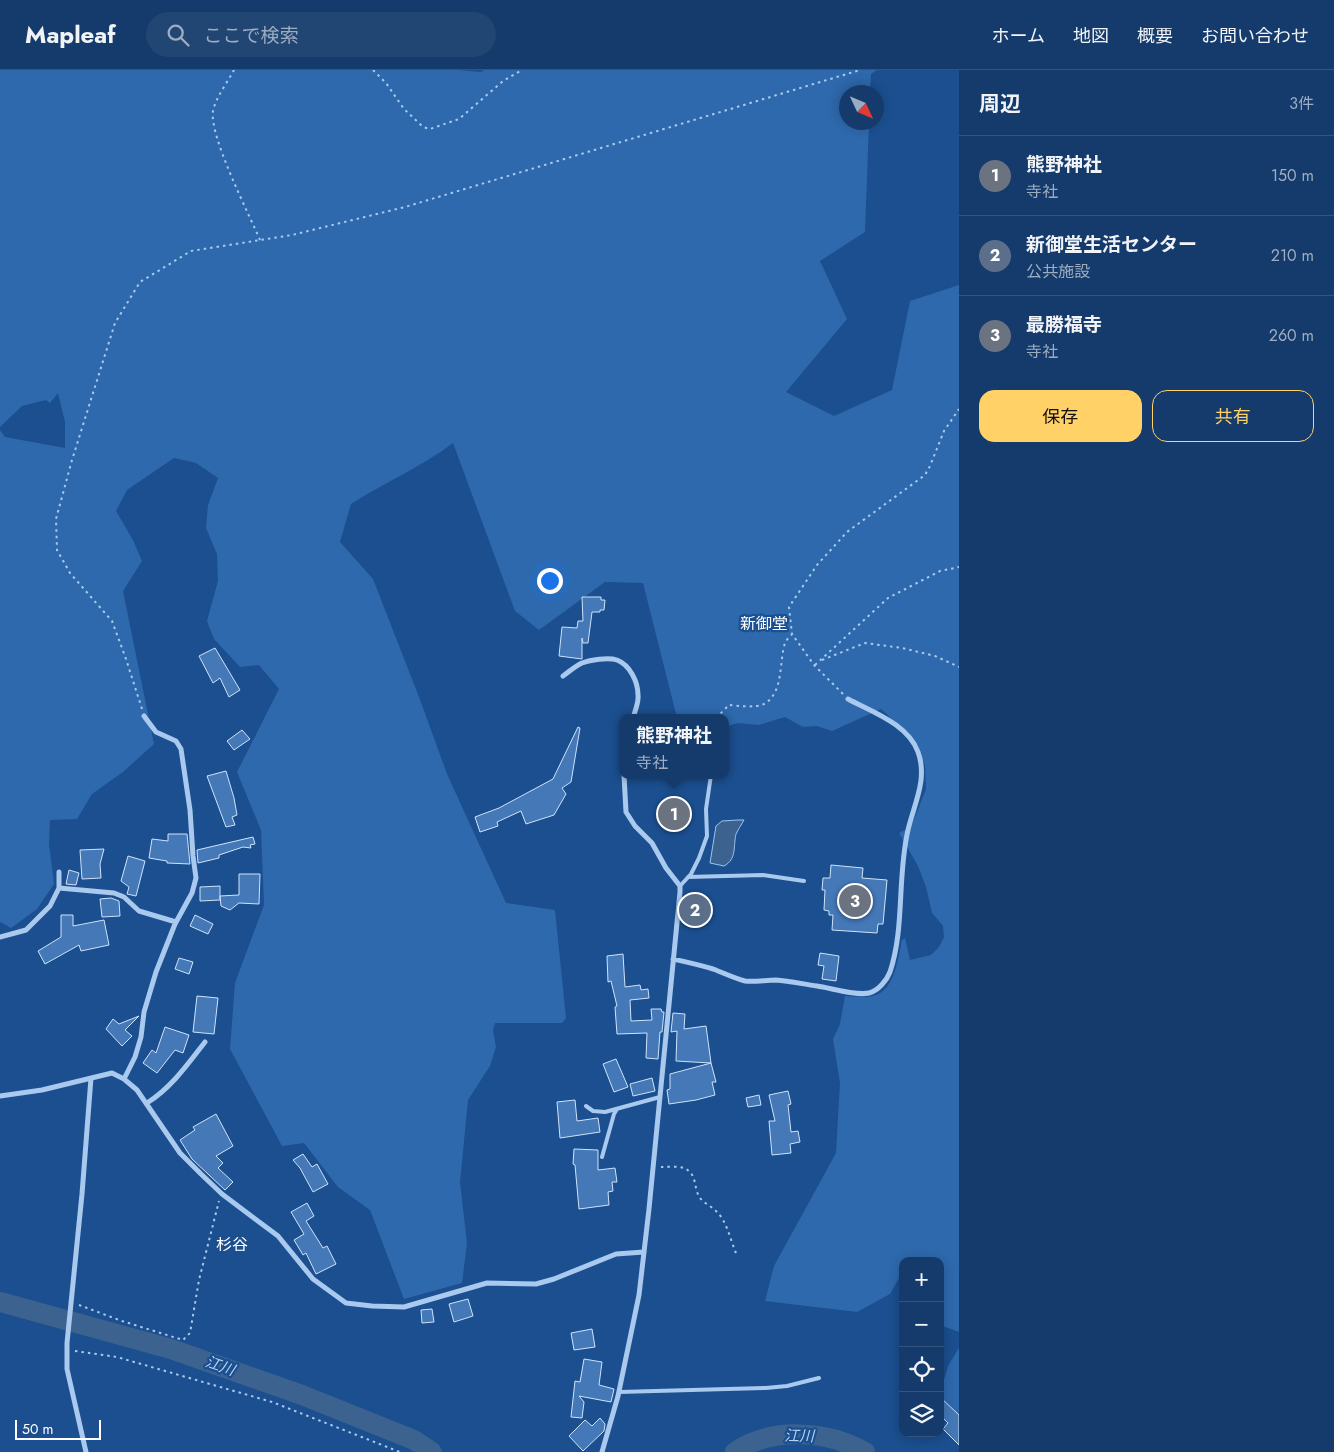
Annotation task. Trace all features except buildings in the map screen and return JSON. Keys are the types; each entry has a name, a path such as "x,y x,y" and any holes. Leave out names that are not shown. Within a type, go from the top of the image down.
{"street":[{"path":"563,676 583,663 616,660 625,665 637,684 639,697 634,714"},
{"path":"673,959 712,969 747,981 777,980 854,992 869,993 877,989 887,978 899,926 903,858 908,829 920,790 922,770 918,753 911,738 892,722 848,699"},
{"path":"124,1079 135,1057 141,1037 144,1012 154,980 176,922 192,893 196,878 192,856 190,810 182,749 176,741 156,732 144,716"},
{"path":"602,1452 619,1392 639,1295 654,1167 680,886 666,868 652,843 635,826 626,812 624,779"},
{"path":"0,936 26,930 50,906 59,888 58,872"},
{"path":"59,888 114,893 124,897 139,911 176,922"},
{"path":"147,1103 156,1098 176,1079 205,1042"},
{"path":"0,1096 42,1090 112,1074 124,1079 137,1090 147,1103 180,1153 222,1194 278,1236 313,1279 346,1303 404,1307 487,1283 536,1284 554,1279 616,1254 644,1252"},
{"path":"86,1452 67,1369 67,1343 91,1078"}],"lane":[{"path":"680,886 688,877 699,858 707,836 706,809 710,779"},
{"path":"688,877 763,875 804,880"},
{"path":"586,1106 593,1111 605,1112 660,1097"},
{"path":"602,1158 614,1114 618,1109"},
{"path":"619,1392 766,1388 787,1386 819,1378"}],"path":[{"path":"234,70 219,96 213,112 214,128 219,146 260,240"},
{"path":"372,70 386,84 404,109 423,127 430,129 458,118 503,81 522,70"},
{"path":"144,716 112,621 70,573 57,550 56,519 72,460 115,323 140,282 192,252 292,235 405,207 860,70"},
{"path":"848,699 814,665 792,634 789,608 817,565 847,532 924,475 930,466 944,431 959,409"},
{"path":"814,665 888,598 940,571 959,567"},
{"path":"720,714 729,705 763,704 772,696 778,682 785,642 792,634"},
{"path":"820,661 865,643 902,648 935,656 959,667"},
{"path":"654,1167 684,1168 690,1172 695,1179 695,1186 701,1199 716,1211 723,1220 736,1253"},
{"path":"71,1303 183,1340 190,1333 199,1280 222,1194"},
{"path":"67,1350 117,1357 272,1402 400,1452"}],"shaded area":[{"path":"0,70 458,70 481,72 484,70 877,70 871,74 870,85 839,85 839,130 869,130 865,232 820,261 847,319 786,392 834,416 892,390 910,301 959,285 959,1332 944,1326 944,1257 899,1257 899,1278 890,1294 857,1312 765,1301 774,1266 836,1153 840,1083 833,1039 840,1024 845,996 873,996 886,988 891,981 902,940 905,938 910,960 931,955 939,947 944,937 943,926 932,913 926,887 918,866 899,833 911,827 926,789 925,765 911,736 881,709 832,731 817,726 803,727 785,717 759,725 738,723 729,726 729,714 676,714 643,583 605,582 539,630 515,611 453,443 428,460 351,504 340,542 373,579 447,774 506,903 555,910 566,1018 562,1023 495,1023 493,1030 496,1047 490,1066 468,1100 460,1182 467,1243 462,1283 404,1299 370,1210 338,1187 304,1143 282,1146 230,1049 235,983 264,905 261,830 237,772 279,689 259,665 240,667 214,639 207,621 218,581 217,554 206,528 208,505 218,478 196,463 174,458 127,490 116,511 133,540 142,561 123,591 154,744 123,772 92,794 77,819 50,820 49,844 54,884 37,909 11,928 0,922 0,430 5,437 65,448 65,422 58,393 50,403 46,400 22,406 0,427"},
{"path":"744,820 736,834 731,860 724,866 710,863 716,826 722,821"},
{"path":"959,1348 959,1415 944,1401 944,1380 948,1366"}],"waterway":[{"name":"江川","path":"0,1302 171,1349 302,1395 414,1440 432,1452"},
{"name":"江川","path":"735,1452 765,1438 799,1434 834,1439 865,1452"}],"place":[{"name":"熊野神社","path":"674,814"},
{"name":"最勝福寺","path":"855,901"},
{"name":"新御堂生活センター","path":"695,910"}],"district":[{"name":"新御堂","path":"764,623"},
{"name":"杉谷","path":"232,1244"}]}
